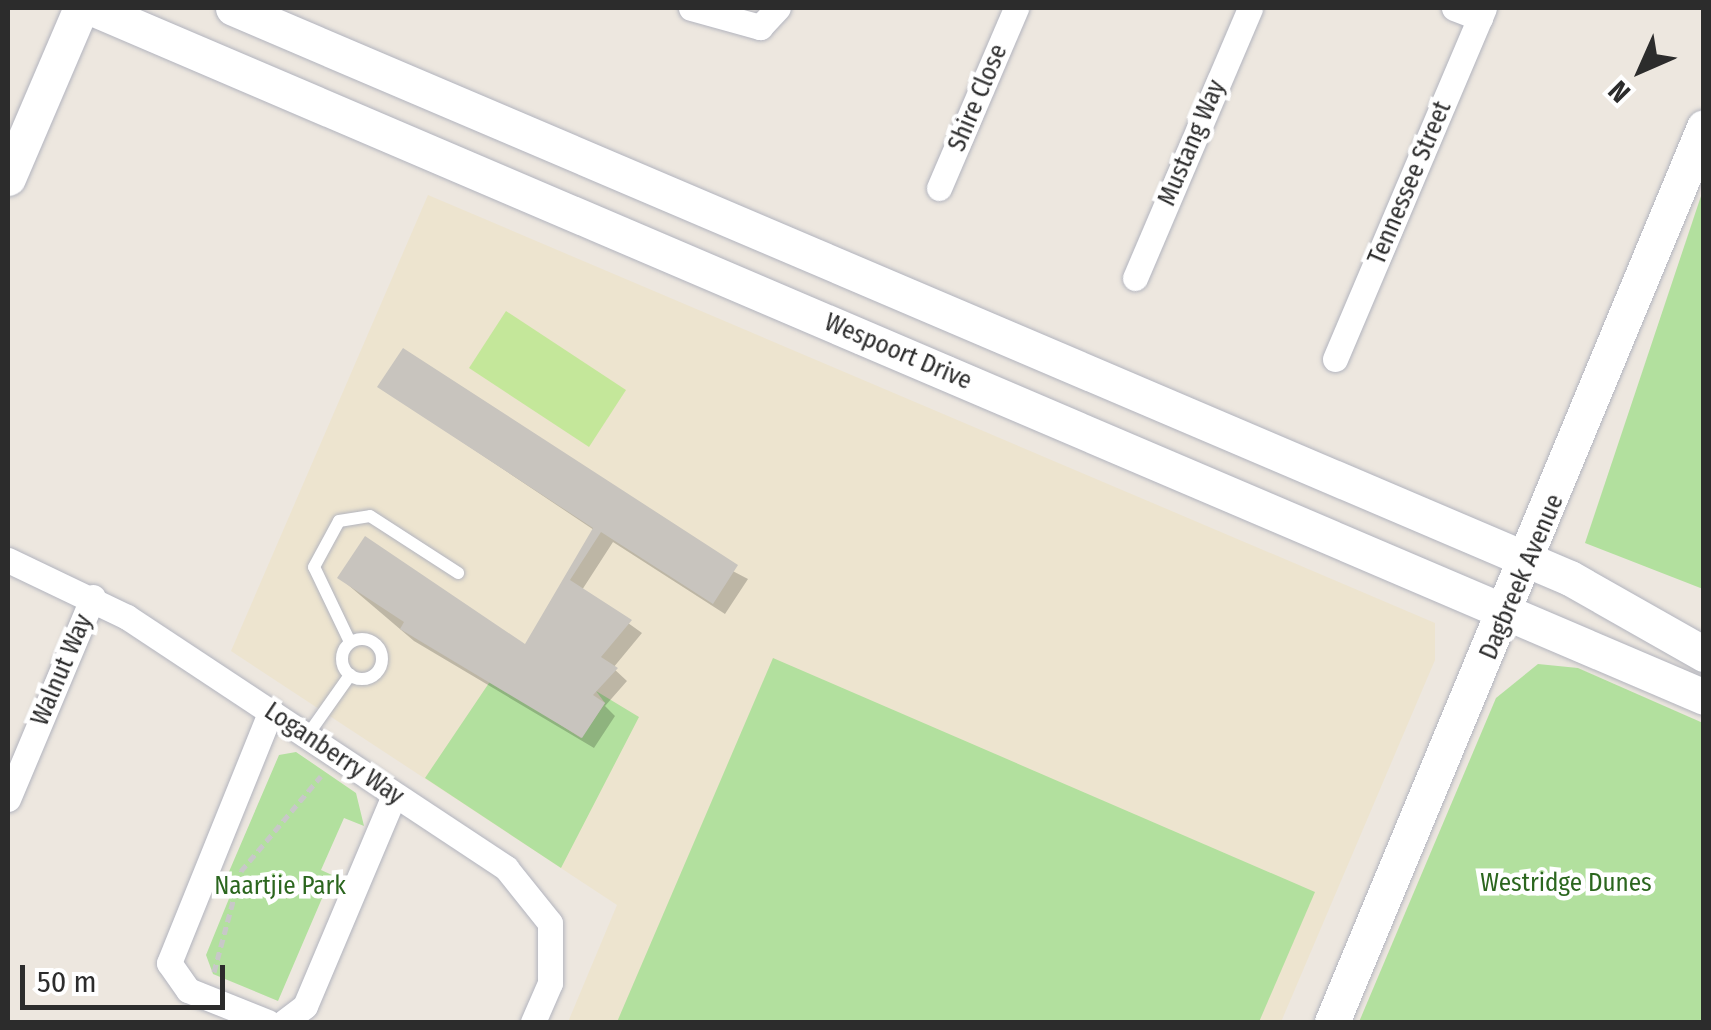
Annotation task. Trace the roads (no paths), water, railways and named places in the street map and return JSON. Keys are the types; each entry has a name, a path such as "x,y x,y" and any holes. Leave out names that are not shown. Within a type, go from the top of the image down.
{"main road":[{"path":"8,178 81,8"},
{"name":"Wespoort Drive","path":"92,8 1704,697"},
{"path":"234,8 1530,561 1704,654"},
{"name":"Dagbreek Avenue","path":"1332,1022 1530,561 1704,128"}],"street":[{"path":"691,8 760,27 778,8"},
{"name":"Shire Close","path":"940,188 1016,8"},
{"name":"Mustang Way","path":"1135,278 1250,8"},
{"path":"1454,8 1482,13"},
{"name":"Tennessee Street","path":"1335,359 1482,13"},
{"name":"Loganberry Way","path":"8,560 93,597 271,711 531,890 554,952 532,1022"},
{"name":"Walnut Way","path":"8,799 93,597"},
{"path":"268,1022 188,990 172,974 170,951 271,711"},
{"path":"284,1022 305,1006 394,795"}],"lane":[{"path":"350,642 314,567 340,521 370,516 458,574"},
{"path":"350,642 342,658 350,675"},
{"path":"350,642 376,643 383,660 374,676 350,675"},
{"path":"307,736 350,675"}],"park label":[{"name":"Westridge Dunes","path":"1566,883"},
{"name":"Naartjie Park","path":"280,886"}]}
